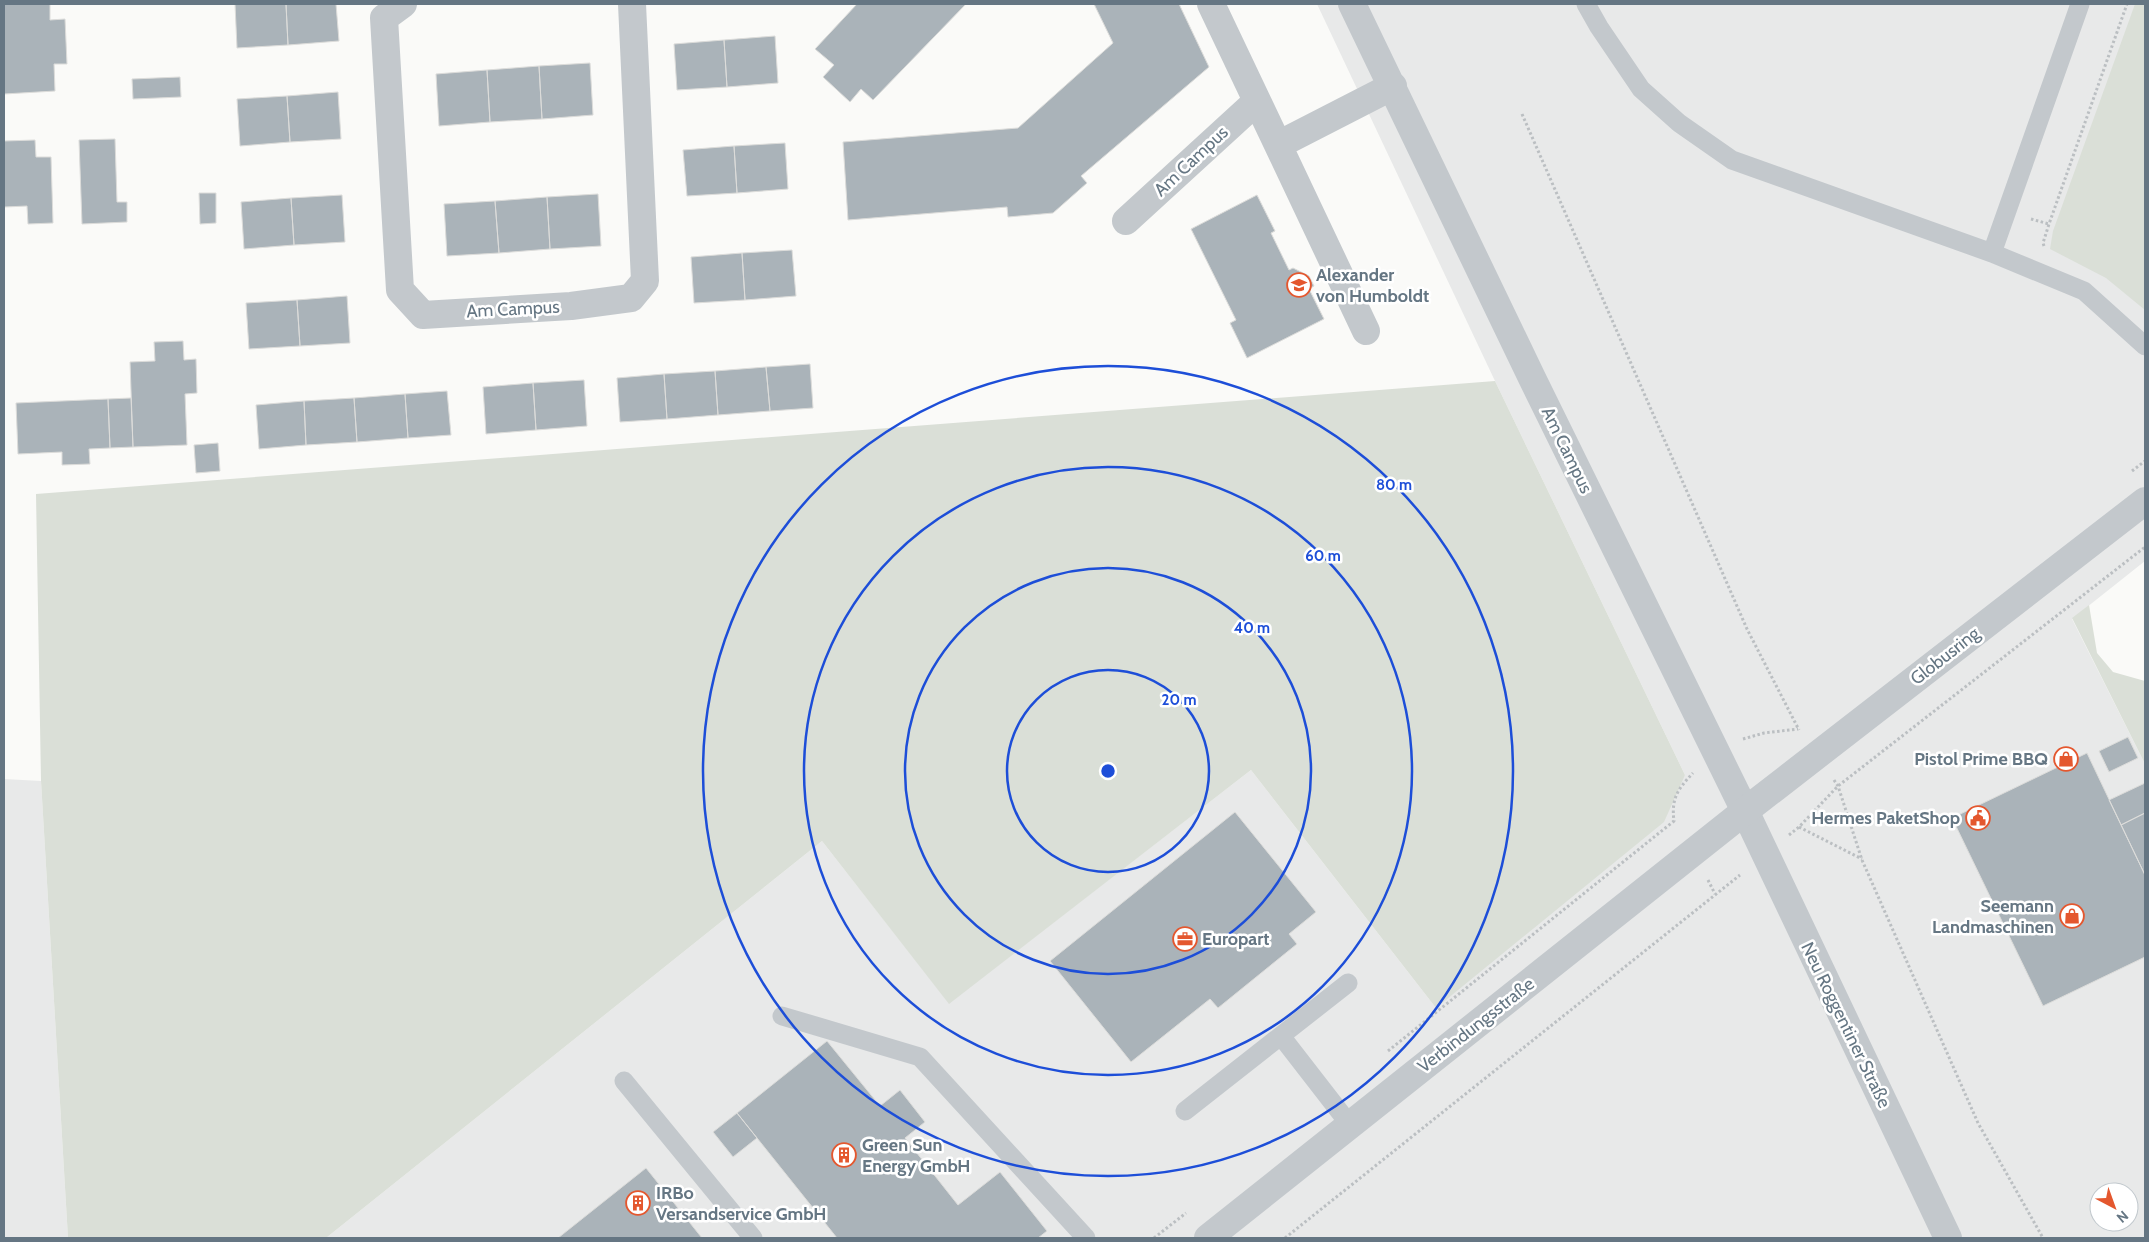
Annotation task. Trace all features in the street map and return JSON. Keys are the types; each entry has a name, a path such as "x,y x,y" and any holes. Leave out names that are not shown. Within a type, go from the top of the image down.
{"street":[{"name":"Am Campus","path":"403,4 384,18 400,290 423,314 571,306 631,298 645,281 632,4"},
{"path":"1211,4 1366,332"},
{"name":"Am Campus","path":"1352,4 1532,378 1745,811"},
{"path":"1278,145 1392,86"},
{"name":"Am Campus","path":"1126,221 1256,102"},
{"name":"Globusring","path":"1745,811 2145,501"},
{"name":"Neu Roggentiner Straße","path":"1745,811 1948,1238"},
{"name":"Verbindungsstraße","path":"1208,1238 1745,811"}],"lane":[{"path":"1586,4 1599,27 1641,89 1679,123 1732,160 1992,253 2084,291 2145,346"},
{"path":"1992,253 2080,4"},
{"path":"1185,1111 1348,983"},
{"path":"782,1016 920,1057 1086,1238"},
{"path":"1281,1036 1350,1125"},
{"path":"624,1081 753,1238"}],"path":[{"path":"2046,253 2044,243 2049,224 2127,4"},
{"path":"1522,114 1747,629 1799,729 1838,786 1862,860 1978,1123 2043,1238"},
{"path":"2006,211 2049,224"},
{"path":"1286,1238 1799,827 1838,786 2145,547"},
{"path":"1383,1056 1674,821 1672,808 1676,794 1697,769"},
{"path":"1799,827 1862,860"},
{"path":"1154,1238 1192,1208"}],"shaded area":[{"path":"1317,4 2145,4 2145,561 2072,619 2145,764 2145,1238 326,1238 822,841 949,1003 1251,770 1436,1008 1685,775 1495,381"},
{"path":"2135,4 2145,4 2145,310 2106,278 2050,249 2053,231"},
{"path":"1495,381 1685,775 1664,822 1436,1008 1251,770 949,1004 822,841 326,1238 68,1238 41,781 36,494"},
{"path":"2089,605 2097,653 2113,672 2145,681 2145,764 2072,618"},
{"path":"4,779 41,781 68,1238 4,1238"}],"building":[{"path":"4,4 50,4 50,20 65,19 67,64 54,64 55,91 4,94"},
{"path":"235,4 286,4 288,45 237,48"},
{"path":"286,4 336,4 339,41 288,45"},
{"path":"857,4 966,4 873,100 861,89 850,102 823,77 834,65 815,49"},
{"path":"1094,4 1179,4 1209,67 1081,176 1087,183 1053,213 1008,217 1007,207 848,220 843,142 1018,128 1113,43"},
{"path":"775,36 778,83 727,87 724,40"},
{"path":"724,40 727,87 677,90 674,44"},
{"path":"590,63 593,115 542,119 539,66"},
{"path":"539,66 542,119 490,122 487,70"},
{"path":"487,70 490,122 439,126 436,74"},
{"path":"180,77 181,97 133,99 132,79"},
{"path":"338,92 341,139 290,142 287,96"},
{"path":"287,96 290,142 240,146 237,99"},
{"path":"115,139 117,202 127,202 127,222 82,224 79,140"},
{"path":"35,140 36,157 51,157 53,223 28,224 27,206 4,207 4,141"},
{"path":"785,143 788,189 737,193 734,146"},
{"path":"734,146 737,193 687,196 683,150"},
{"path":"199,193 216,193 216,223 200,224"},
{"path":"598,194 601,246 550,249 547,197"},
{"path":"342,195 345,242 294,245 291,198"},
{"path":"1257,195 1275,231 1271,233 1289,270 1293,268 1309,276 1314,286 1309,289 1324,319 1247,358 1230,323 1236,320 1191,229"},
{"path":"547,197 550,249 499,253 495,201"},
{"path":"291,198 294,245 244,249 241,202"},
{"path":"495,201 499,253 447,256 444,204"},
{"path":"792,250 796,296 745,300 742,253"},
{"path":"742,253 745,300 694,303 691,257"},
{"path":"347,296 350,343 300,346 297,300"},
{"path":"297,300 300,346 249,349 246,303"},
{"path":"183,341 184,360 196,359 197,393 185,394 187,445 133,447 130,362 155,361 154,342"},
{"path":"810,364 813,408 770,411 766,367"},
{"path":"766,367 770,411 718,415 715,371"},
{"path":"715,371 718,415 667,419 664,374"},
{"path":"664,374 667,419 620,422 617,378"},
{"path":"584,380 587,426 536,430 533,383"},
{"path":"533,383 536,430 486,434 483,387"},
{"path":"447,391 451,435 408,438 405,394"},
{"path":"405,394 408,438 357,442 354,398"},
{"path":"131,398 133,447 110,448 108,399"},
{"path":"354,398 357,442 306,445 304,401"},
{"path":"108,399 110,448 89,449 90,464 62,465 62,452 18,454 16,403"},
{"path":"304,401 306,445 259,449 256,405"},
{"path":"218,443 220,471 196,473 194,445"},
{"path":"2128,737 2138,758 2109,772 2099,751"},
{"name":"Seemann Landmaschinen","path":"2087,753 2145,875 2145,957 2043,1006 1952,818"},
{"path":"2145,783 2145,813 2121,825 2109,800"},
{"name":"Europart","path":"1235,812 1316,912 1289,934 1297,944 1218,1008 1210,999 1131,1062 1050,961"},
{"path":"2145,813 2145,875 2121,825"},
{"name":"Green Sun Energy GmbH","path":"827,1041 880,1106 900,1090 925,1122 905,1138 958,1205 1000,1172 1047,1231 1038,1238 837,1238 737,1113"},
{"path":"737,1113 757,1138 733,1157 713,1132"},
{"name":"IRBo Versandservice GmbH","path":"646,1168 702,1238 558,1238"}],"place":[{"name":"Alexander von Humboldt","path":"1299,285"},
{"name":"Pistol Prime BBQ","path":"2066,759"},
{"name":"Hermes PaketShop","path":"1978,818"},
{"name":"Seemann Landmaschinen","path":"2072,916"},
{"name":"Europart","path":"1185,939"},
{"name":"Green Sun Energy GmbH","path":"844,1155"},
{"name":"IRBo Versandservice GmbH","path":"638,1203"}]}
